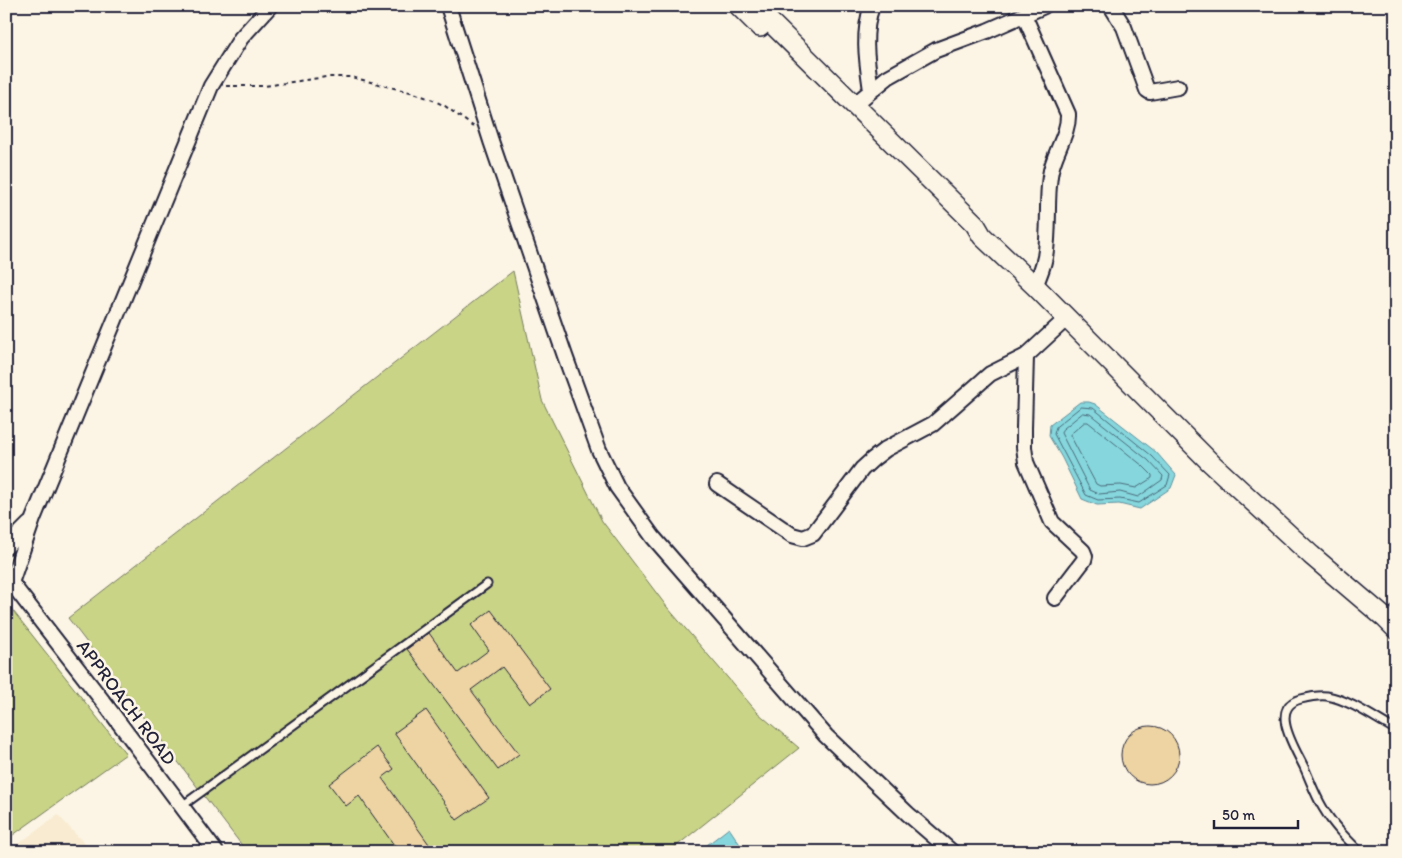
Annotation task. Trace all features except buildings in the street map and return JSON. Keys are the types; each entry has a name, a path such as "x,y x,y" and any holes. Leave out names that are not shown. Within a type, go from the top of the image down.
{"main road":[{"path":"739,6 969,231 982,236"},
{"path":"754,6 975,224 982,236 1035,286 1211,463 1311,555 1392,619"}],"street":[{"path":"6,547 30,523 211,86 241,38 270,6"},
{"path":"448,6 491,141 598,450 622,494 652,537 826,736 908,814 952,852"},
{"path":"871,90 866,58 866,41 872,6"},
{"path":"854,104 888,77 936,50 987,32 1043,6"},
{"path":"1111,6 1124,26 1147,90 1150,92 1178,87"},
{"path":"1024,15 1068,114 1067,124 1052,164 1045,258 1035,286"},
{"path":"717,484 792,535 808,537 819,528 862,469 873,459 886,449 933,424 990,374 1026,356 1066,319"},
{"path":"1026,356 1024,428 1026,462 1052,522 1083,550 1086,556 1055,598"},
{"path":"6,532 30,523"},
{"path":"12,583 36,537 30,523"},
{"name":"APPROACH ROAD","path":"12,583 216,852"}],"lane":[{"path":"182,806 488,584"},
{"path":"1360,852 1344,837 1322,808 1289,733 1285,711 1287,707 1298,700 1311,696 1328,696 1340,700 1396,730"}],"path":[{"path":"211,86 265,86 326,77 351,77 414,93 433,100 459,115 491,141"}],"shaded area":[{"path":"58,815 92,852 7,852"}],"green space":[{"path":"513,271 542,400 602,521 667,607 757,712 799,748 669,852 247,852 68,618"},
{"path":"6,602 126,754 6,840"}],"water":[{"path":"1080,402 1095,404 1156,452 1176,475 1171,488 1140,509 1119,504 1097,505 1082,499 1049,436 1050,425"},
{"path":"729,828 745,852 698,852"}]}
